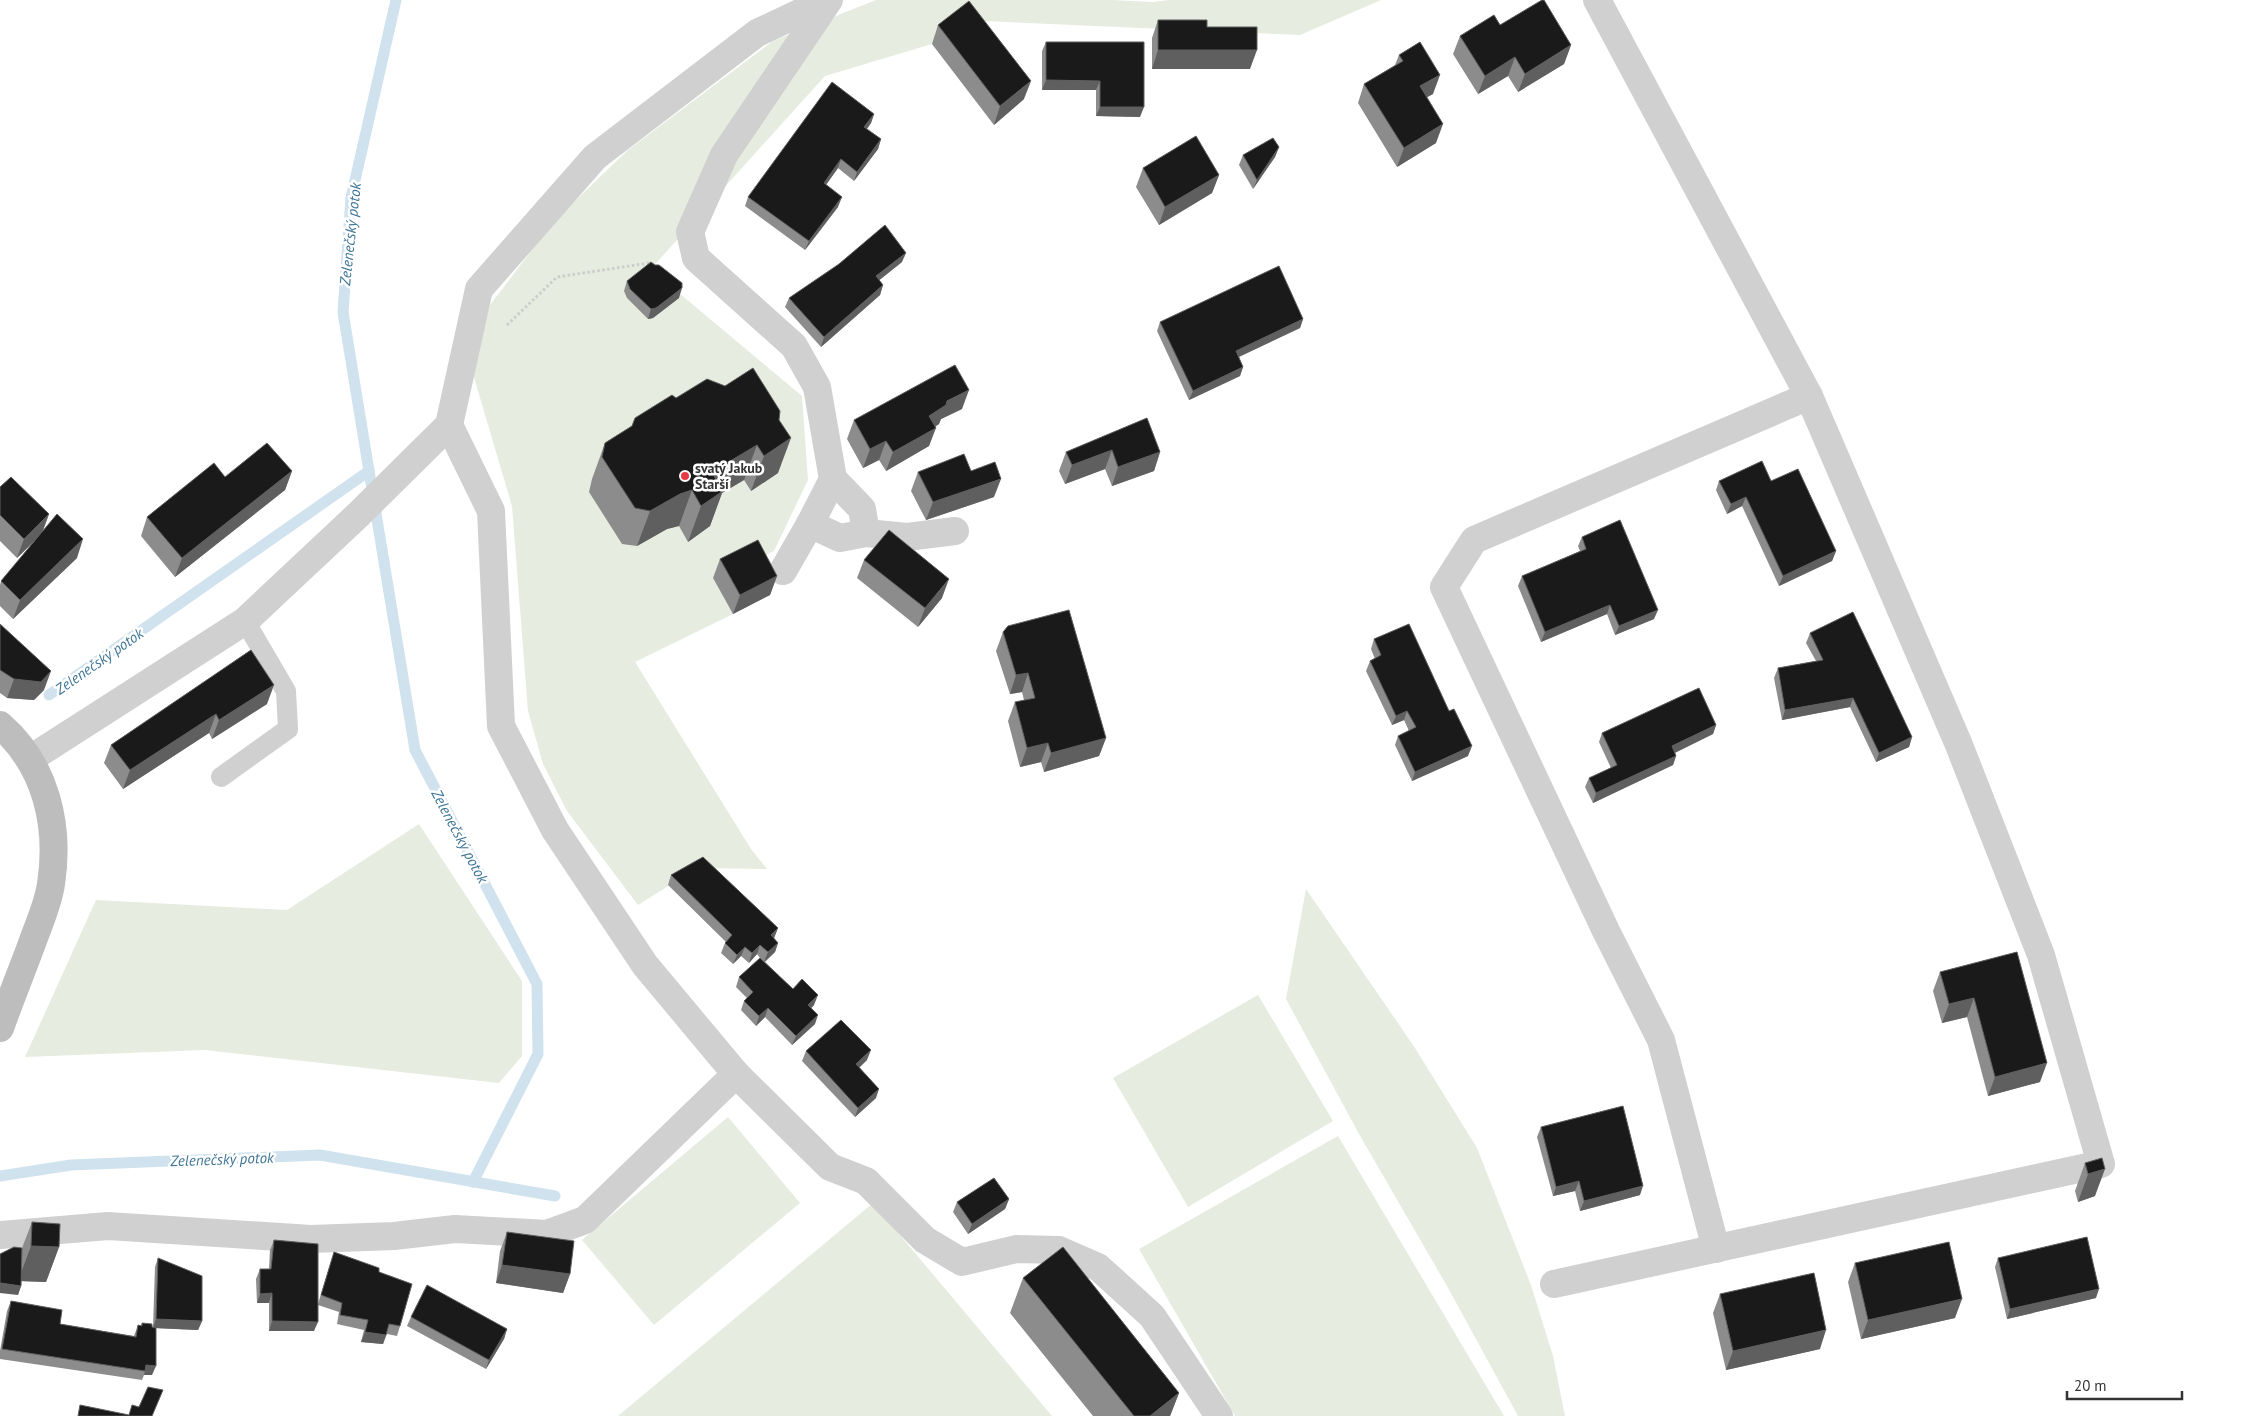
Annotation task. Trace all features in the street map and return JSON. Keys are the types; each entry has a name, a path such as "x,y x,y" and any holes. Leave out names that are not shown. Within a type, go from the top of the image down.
{"street":[{"path":"30,759 245,621 358,515 449,425 479,289 595,157 757,33 828,0"},
{"path":"828,0 724,155 690,232 696,258 794,346 817,387 833,479 862,510 866,533"},
{"path":"1554,1284 2101,1164 2041,955 1959,745 1809,396 1597,0"},
{"path":"1716,1248 1661,1040 1606,931 1444,587 1474,540 1809,396"},
{"path":"449,425 491,511 501,726 555,830 646,965 736,1074 830,1167 866,1181 924,1240 962,1262 1016,1248 1059,1250 1098,1267 1152,1316 1219,1416"},
{"path":"782,571 810,524 833,479"},
{"path":"810,524 840,538 866,533 907,537 955,531"},
{"path":"0,725 17,741 30,759 47,799 52,820 54,853 51,886 39,925 0,1028"},
{"path":"0,1235 108,1226 311,1239 394,1236 455,1229 547,1234 585,1220 736,1074"}],"lane":[{"path":"221,777 288,729 286,691 245,621"}],"path":[{"path":"502,329 557,277 649,263 657,269"}],"shaded area":[{"path":"876,0 1111,0 1153,2 1169,0 1381,0 1300,35 962,20 932,44 825,76 648,272 653,318 678,298 679,293 802,396 808,480 774,551 713,578 733,614 635,662 751,849 767,869 697,868 638,905 567,811 543,764 528,711 512,506 473,374 490,305 553,222 628,150 773,41","holes":["778,473 751,491 744,480 709,501 679,526 667,529 592,479"]},
{"path":"419,824 522,981 522,1056 499,1083 204,1050 25,1057 96,900 287,910"},
{"path":"1306,889 1415,1048 1477,1148 1531,1285 1553,1356 1565,1416 1518,1416 1447,1286 1359,1134 1286,999"},
{"path":"1258,995 1333,1121 1188,1207 1113,1078"},
{"path":"728,1117 800,1203 654,1325 582,1240"},
{"path":"1338,1136 1504,1416 1235,1416 1139,1249"},
{"path":"873,1203 1052,1416 618,1416"}],"building":[{"path":"1544,0 1571,45 1525,74 1515,57 1485,76 1460,36 1494,15 1500,25"},
{"path":"969,1 1031,81 1000,106 938,25"},
{"path":"1158,20 1207,20 1207,27 1257,27 1257,50 1158,50"},
{"path":"1046,42 1144,42 1144,107 1100,107 1100,81 1046,80"},
{"path":"1420,42 1440,75 1420,86 1443,124 1404,148 1364,84 1403,61 1399,55"},
{"path":"832,82 874,114 864,127 881,139 857,172 841,159 824,183 842,197 809,241 748,197"},
{"path":"1196,136 1219,175 1165,207 1143,168"},
{"path":"1273,138 1279,147 1257,180 1243,155"},
{"path":"885,225 906,253 876,276 883,285 824,337 789,298 839,264"},
{"path":"651,262 659,265 682,283 682,288 656,308 651,309 630,289 627,281"},
{"path":"1279,266 1303,319 1236,351 1243,367 1193,391 1160,322"},
{"path":"955,365 969,390 947,401 946,405 929,416 936,428 893,452 886,441 870,449 854,420"},
{"path":"753,368 780,411 779,420 791,438 764,456 757,445 722,466 721,472 714,476 723,491 701,506 692,490 680,494 650,511 635,508 602,457 605,443 632,426 635,418 672,395 676,398 707,379 725,386"},
{"path":"1147,418 1160,452 1118,467 1112,450 1072,465 1066,452"},
{"path":"267,443 292,471 182,558 147,517 214,463 225,477"},
{"path":"964,454 971,471 995,462 1001,479 933,502 918,472"},
{"path":"1762,461 1771,481 1798,469 1836,551 1783,576 1746,497 1731,504 1719,481"},
{"path":"11,477 49,514 24,539 0,515 0,487"},
{"path":"57,514 83,539 20,600 1,581"},
{"path":"1620,520 1658,610 1619,626 1610,605 1545,632 1522,576 1586,549 1582,537"},
{"path":"889,530 949,579 925,608 864,560"},
{"path":"758,540 777,576 740,595 720,559"},
{"path":"1069,610 1106,738 1051,753 1048,743 1027,748 1015,702 1035,698 1028,673 1016,675 1003,632 1008,626"},
{"path":"1853,612 1912,737 1879,753 1853,698 1785,710 1778,668 1823,660 1810,633"},
{"path":"0,624 51,671 41,682 14,679 0,670"},
{"path":"1409,624 1449,711 1454,709 1472,746 1415,772 1398,736 1416,727 1407,711 1396,716 1370,661 1381,655 1374,639"},
{"path":"251,650 274,685 219,720 216,714 130,770 111,745"},
{"path":"1699,688 1716,725 1672,746 1676,756 1596,793 1589,778 1617,765 1602,733"},
{"path":"703,857 778,928 771,935 778,943 768,952 760,945 752,953 745,947 737,955 725,943 732,935 671,875"},
{"path":"2017,952 2047,1063 1995,1077 1974,998 1949,1004 1940,972"},
{"path":"760,958 793,989 802,979 818,995 808,1005 818,1015 796,1036 768,1008 759,1016 744,1001 753,992 739,977"},
{"path":"841,1020 871,1050 856,1064 879,1089 858,1108 806,1051"},
{"path":"1623,1106 1643,1186 1584,1201 1579,1181 1556,1187 1541,1127"},
{"path":"2102,1158 2105,1169 2088,1174 2085,1163"},
{"path":"994,1178 1009,1199 972,1224 957,1202"},
{"path":"32,1222 60,1224 59,1247 31,1246"},
{"path":"507,1232 574,1241 570,1274 502,1265"},
{"path":"2087,1237 2099,1289 2010,1309 1998,1258"},
{"path":"274,1240 318,1244 318,1322 272,1321 272,1293 260,1294 260,1269 271,1269"},
{"path":"1949,1242 1962,1299 1868,1320 1855,1263"},
{"path":"14,1247 22,1248 21,1286 0,1283 0,1254"},
{"path":"1063,1247 1179,1393 1150,1416 1134,1416 1023,1278"},
{"path":"334,1252 379,1268 379,1272 412,1284 400,1326 389,1324 386,1335 365,1332 368,1320 340,1315 342,1303 321,1295"},
{"path":"158,1258 202,1276 202,1321 156,1319"},
{"path":"1814,1273 1826,1330 1733,1351 1720,1294"},
{"path":"427,1285 507,1329 489,1360 411,1317"},
{"path":"11,1301 62,1310 60,1324 136,1337 138,1325 142,1326 142,1323 152,1324 152,1327 156,1328 156,1366 146,1365 145,1371 2,1349"},
{"path":"148,1387 163,1390 152,1416 78,1416 80,1405 129,1415 132,1405 139,1407"}],"waterway":[{"name":"Zelenečský potok","path":"49,695 369,471 343,312 351,198 396,0"},
{"name":"Zelenečský potok","path":"369,471 415,750 537,984 538,1054 473,1182"},
{"name":"Zelenečský potok","path":"0,1176 71,1165 320,1155 555,1196"}],"place":[{"name":"svatý Jakub Starší","path":"685,476"}]}
